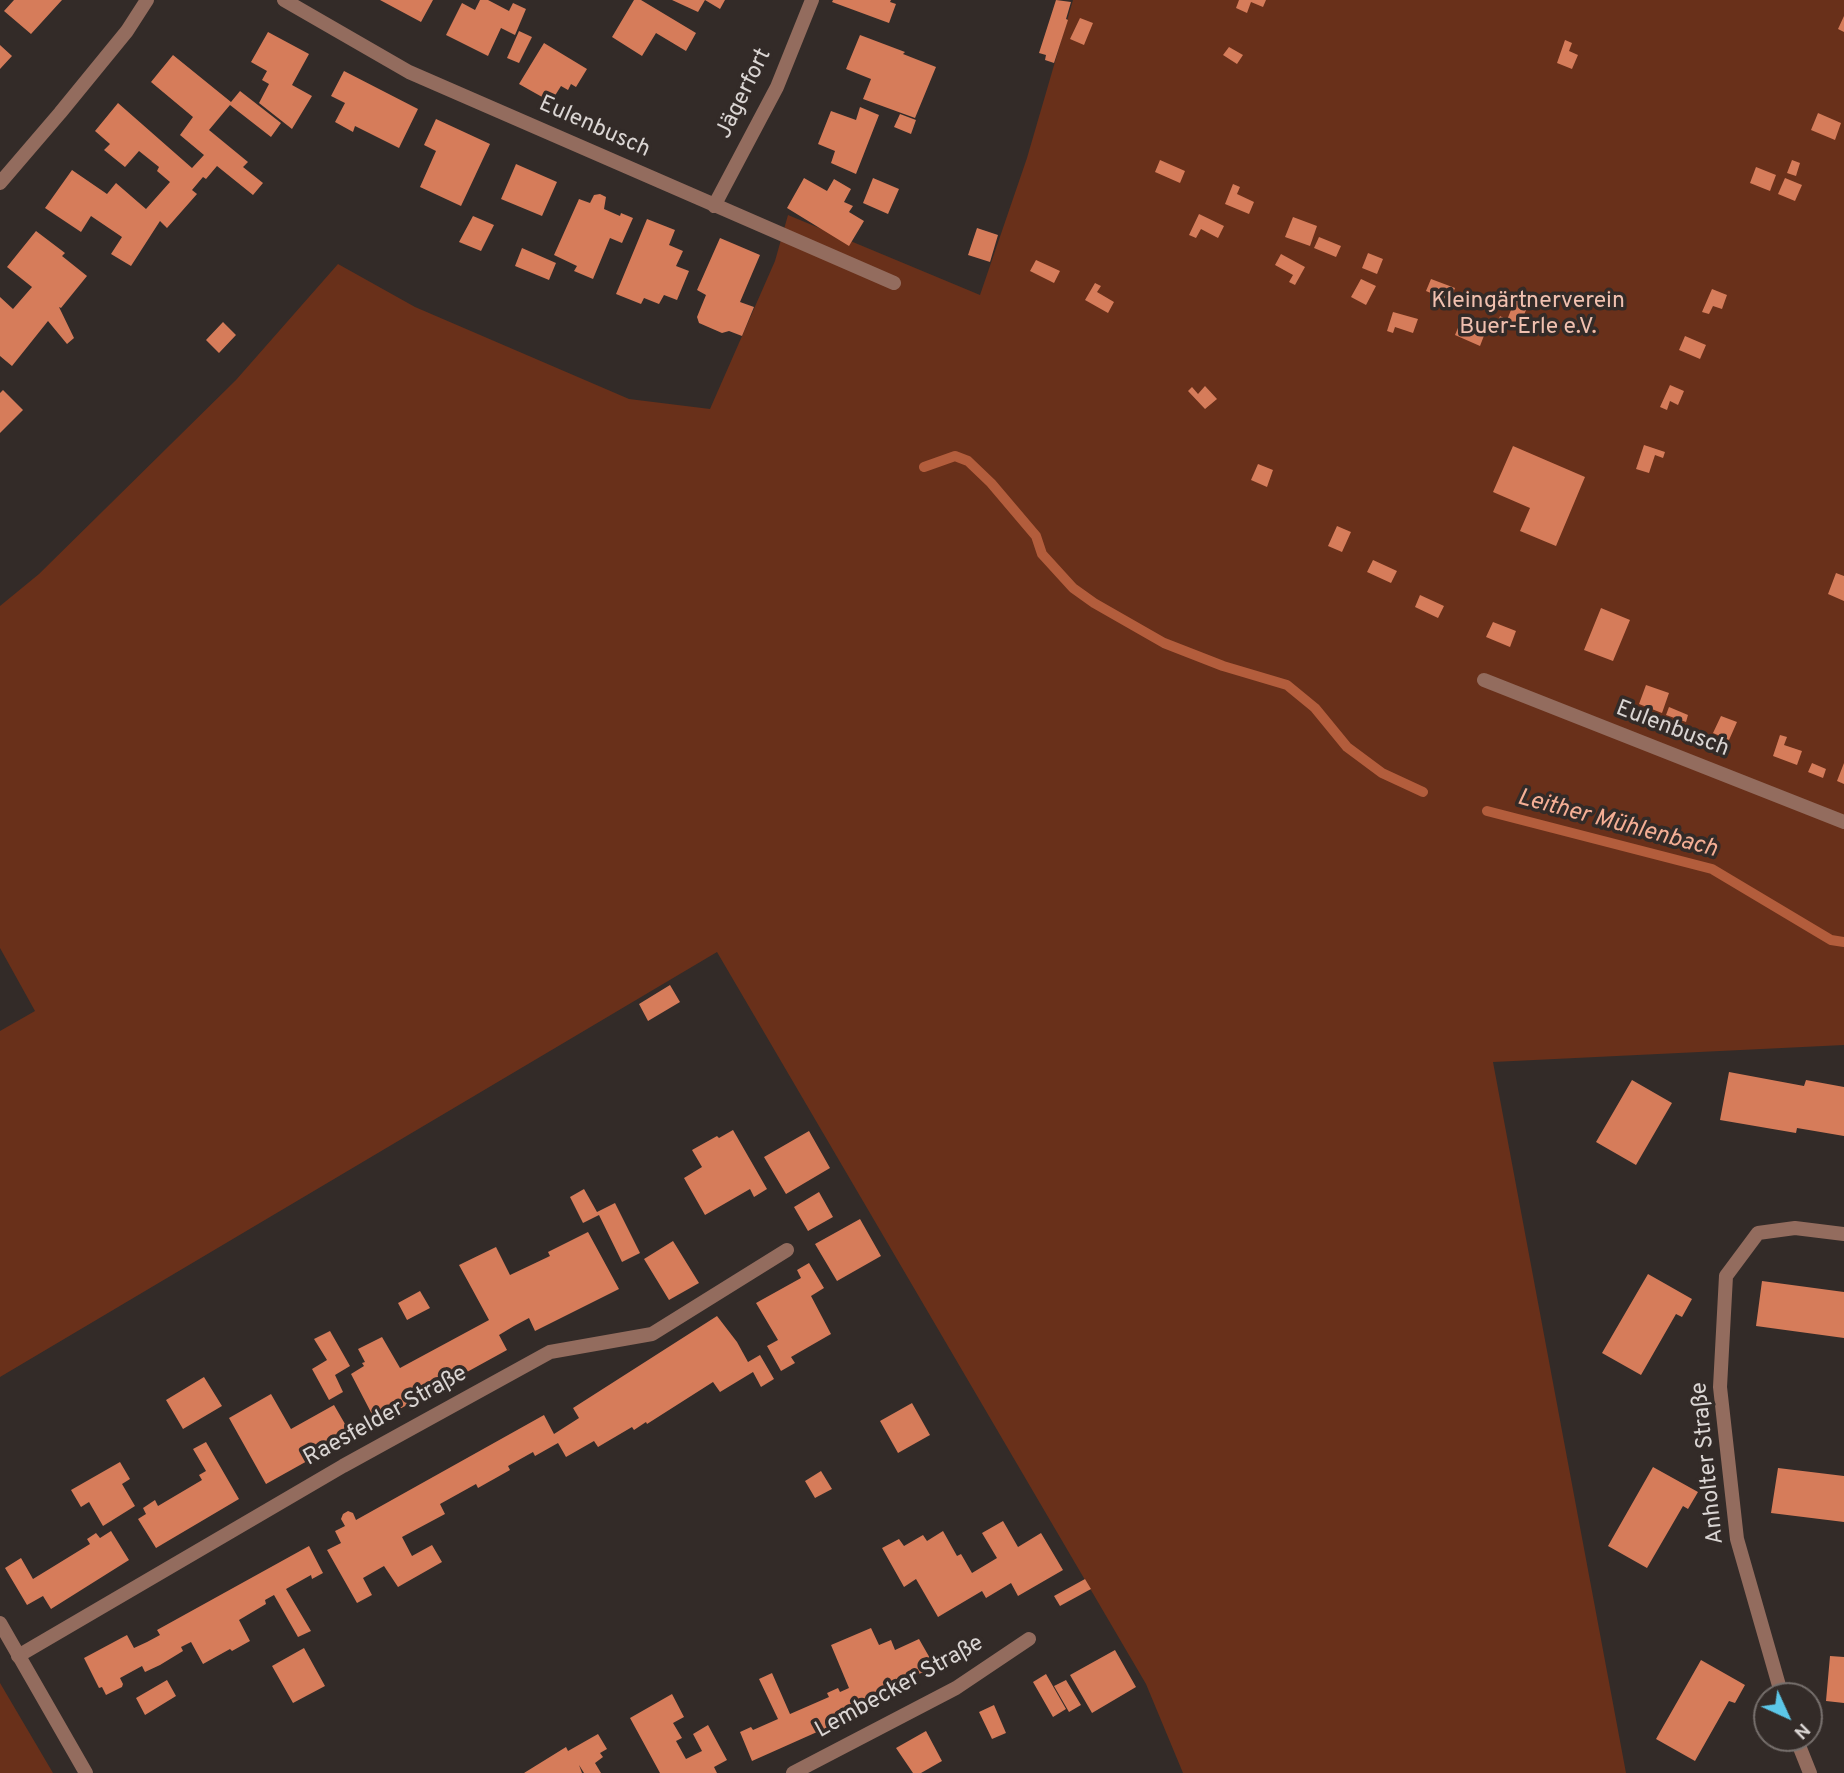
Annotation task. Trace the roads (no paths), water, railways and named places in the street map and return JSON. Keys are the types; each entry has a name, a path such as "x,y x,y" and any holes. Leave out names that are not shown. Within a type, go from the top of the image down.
{"street":[{"path":"0,183 61,113 127,31 148,0"},
{"name":"Eulenbusch","path":"284,0 409,72 894,283"},
{"name":"Jägerfort","path":"714,205 777,87 812,0"},
{"name":"Eulenbusch","path":"1484,680 1844,822"},
{"name":"Anholter Straße","path":"1778,1682 1737,1539 1720,1387 1726,1276 1758,1233 1795,1228 1844,1234"},
{"name":"Raesfelder Straße","path":"18,1656 343,1466 550,1352 653,1334 787,1250"},
{"path":"0,1623 86,1773"},
{"name":"Lembecker Straße","path":"793,1773 956,1688 1029,1639"},
{"path":"1802,1752 1811,1773"}],"waterway":[{"name":"Leither Mühlenbach","path":"924,467 955,456 968,461 991,483 1036,536 1042,554 1073,588 1164,643 1223,666 1287,685 1315,708 1347,747 1382,773 1423,792"},
{"name":"Leither Mühlenbach","path":"1487,811 1712,869 1831,940 1844,942"}],"park label":[{"name":"Kleingärtnerverein Buer-Erle e.V.","path":"1528,315"}]}
